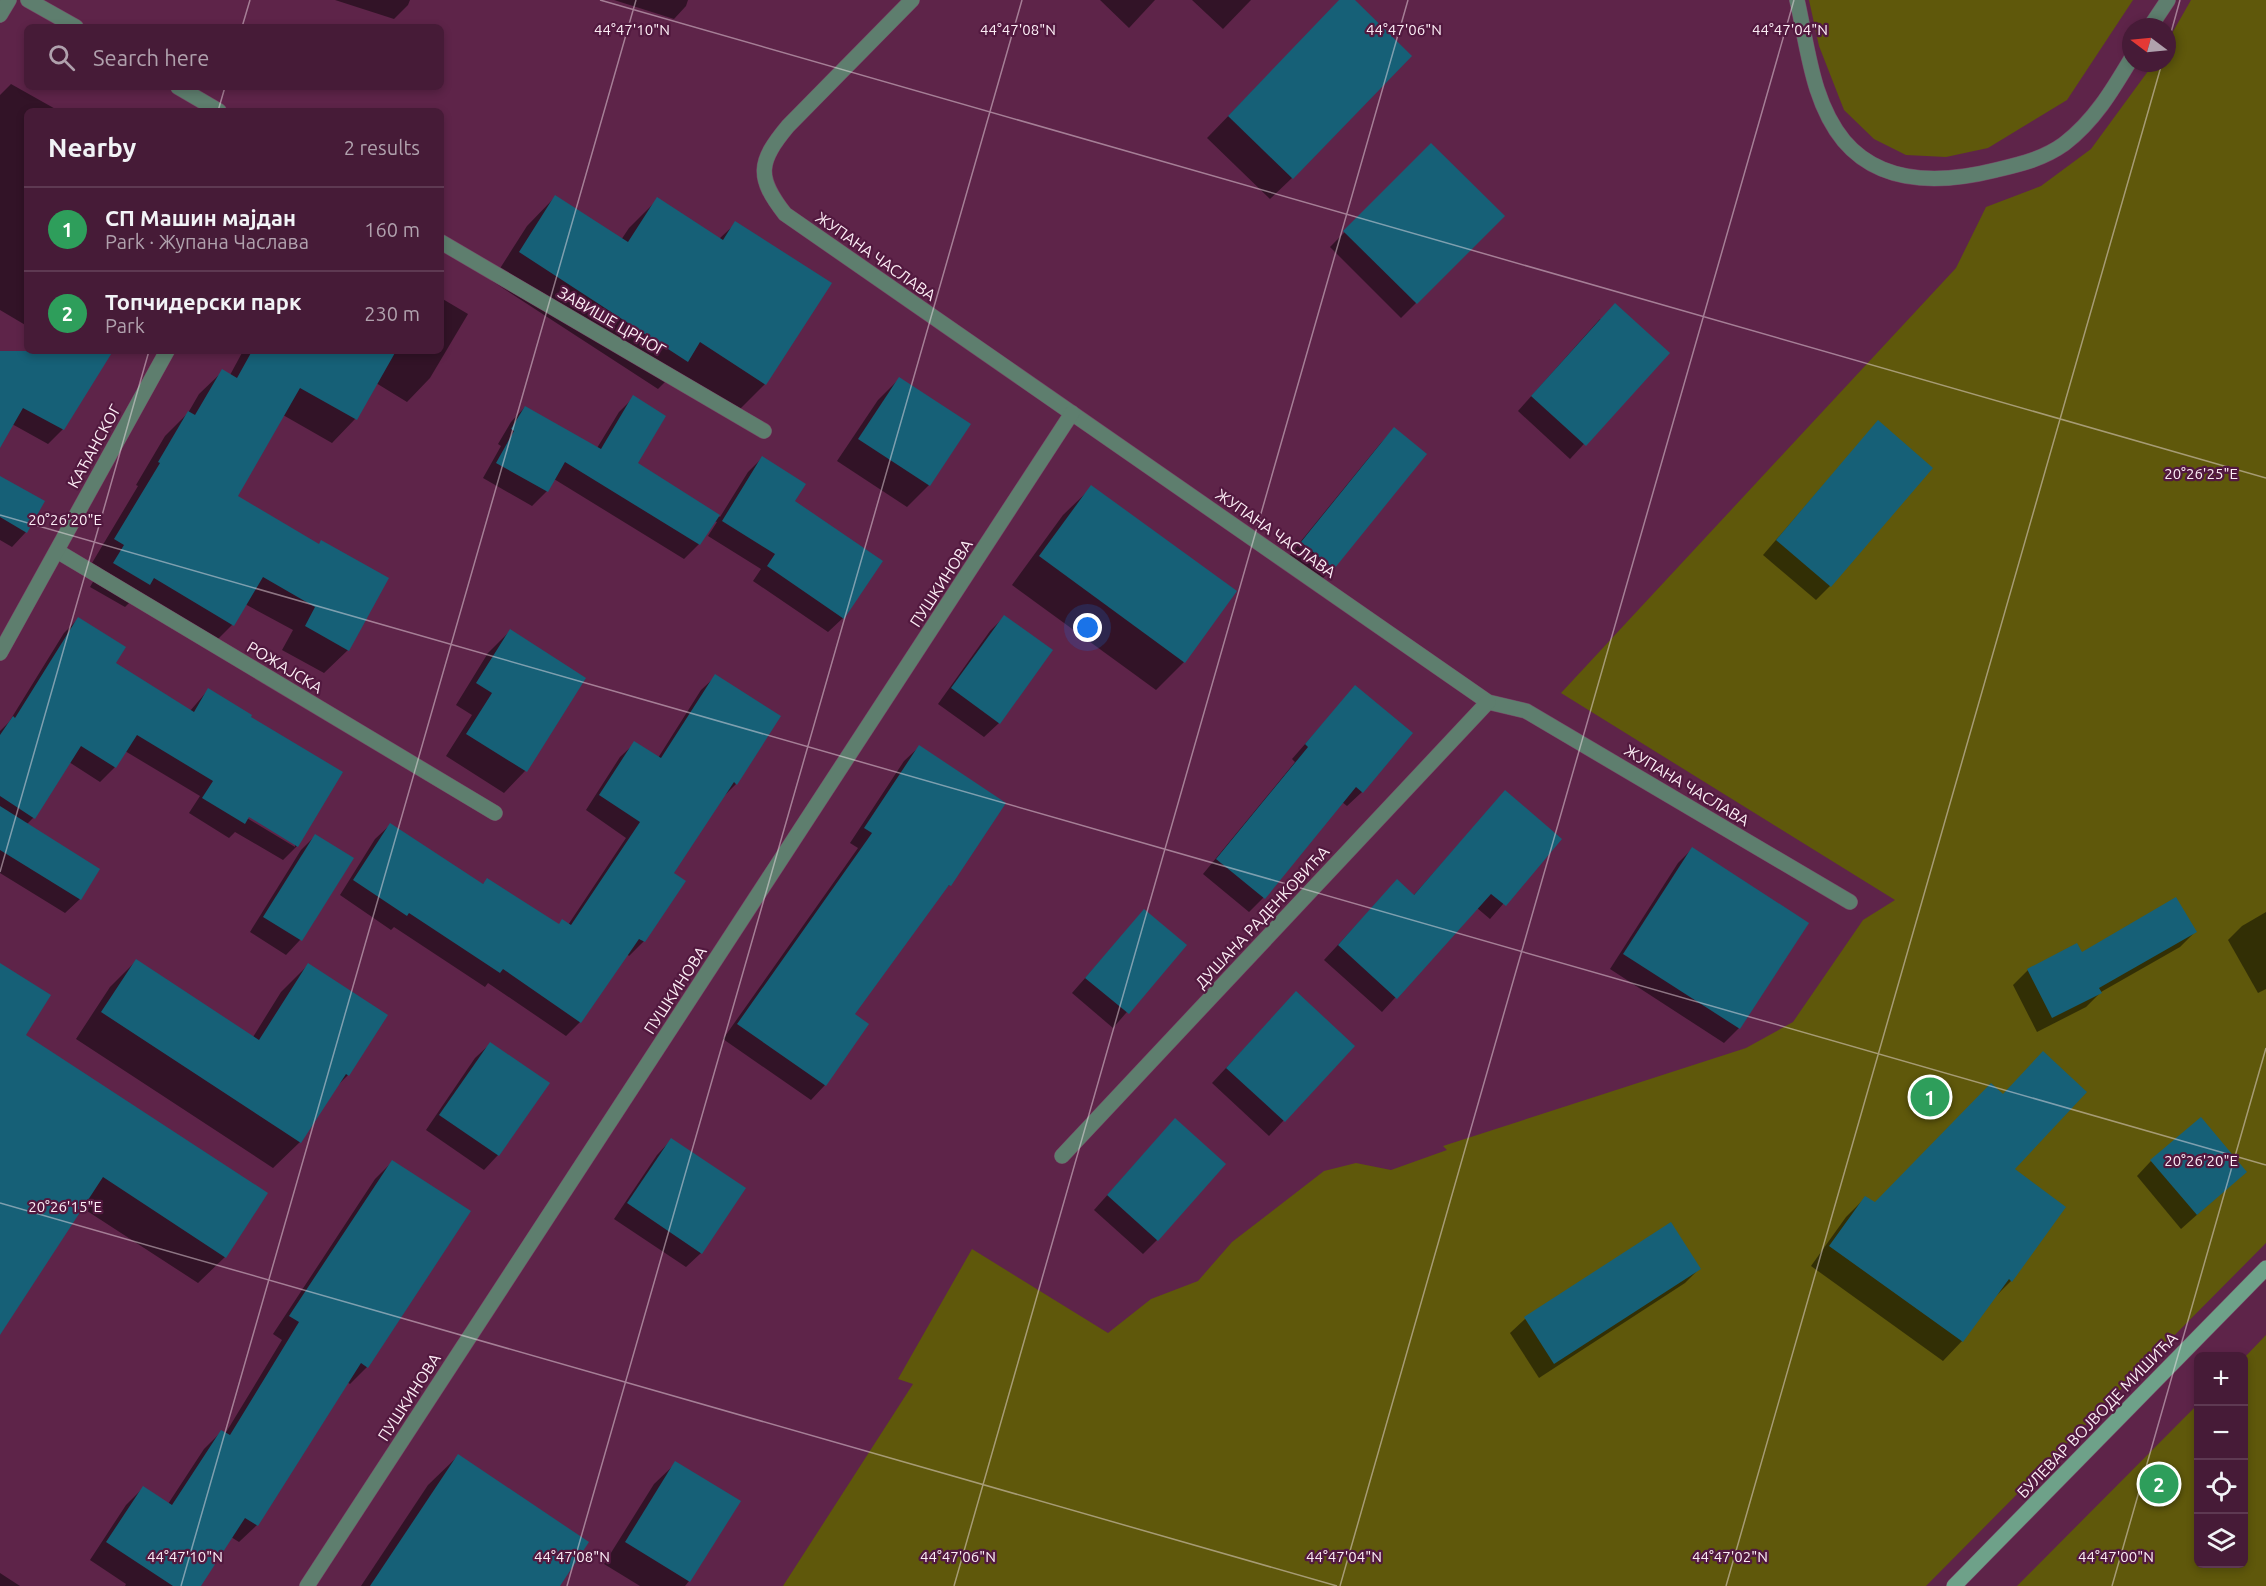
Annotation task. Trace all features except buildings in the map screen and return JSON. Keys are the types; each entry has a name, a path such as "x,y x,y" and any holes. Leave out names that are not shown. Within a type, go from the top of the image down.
{"main road":[{"name":"БУЛЕВАР ВОЈВОДЕ МИШИЋА","path":"1954,1586 2266,1268"}],"street":[{"path":"0,15 9,0"},
{"path":"28,0 71,24"},
{"name":"ЖУПАНА ЧАСЛАВА","path":"912,0 770,147 763,170 771,196 785,214 1488,702 1526,711 1850,902"},
{"path":"1797,0 1816,87 1828,116 1844,140 1861,159 1882,170 1909,176 1943,180 1968,177 2035,160 2051,153 2066,142 2100,109 2123,72"},
{"path":"2156,18 2168,0"},
{"path":"183,90 214,108"},
{"name":"ЗАВИШЕ ЦРНОГ","path":"444,244 764,431"},
{"name":"КАЋАНСКОГ","path":"0,653 165,354"},
{"name":"ПУШКИНОВА","path":"307,1586 1072,413"},
{"name":"РОЖАЈСКА","path":"57,551 495,813"},
{"name":"ДУШАНА РАДЕНКОВИЋА","path":"1062,1156 1488,702"}],"shaded area":[{"path":"1809,0 2133,0 2067,100 1988,148 1946,157 1906,155 1874,139 1844,110 1819,46"},
{"path":"2191,0 2266,0 2266,1243 1926,1586 783,1586 913,1384 898,1379 972,1249 1108,1333 1151,1299 1198,1281 1232,1242 1324,1171 1356,1163 1391,1170 1447,1150 1443,1146 1746,1048 1793,1022 1863,920 1895,900 1561,693 1956,268 1986,207 2041,186 2091,149 2147,72 2176,72 2176,26"},
{"path":"2266,1335 2266,1586 2017,1586 2194,1408 2194,1568 2248,1568 2248,1354"}],"place":[{"name":"СП Машин мајдан","path":"1930,1097"},
{"name":"Топчидерски парк","path":"2159,1484"}]}
